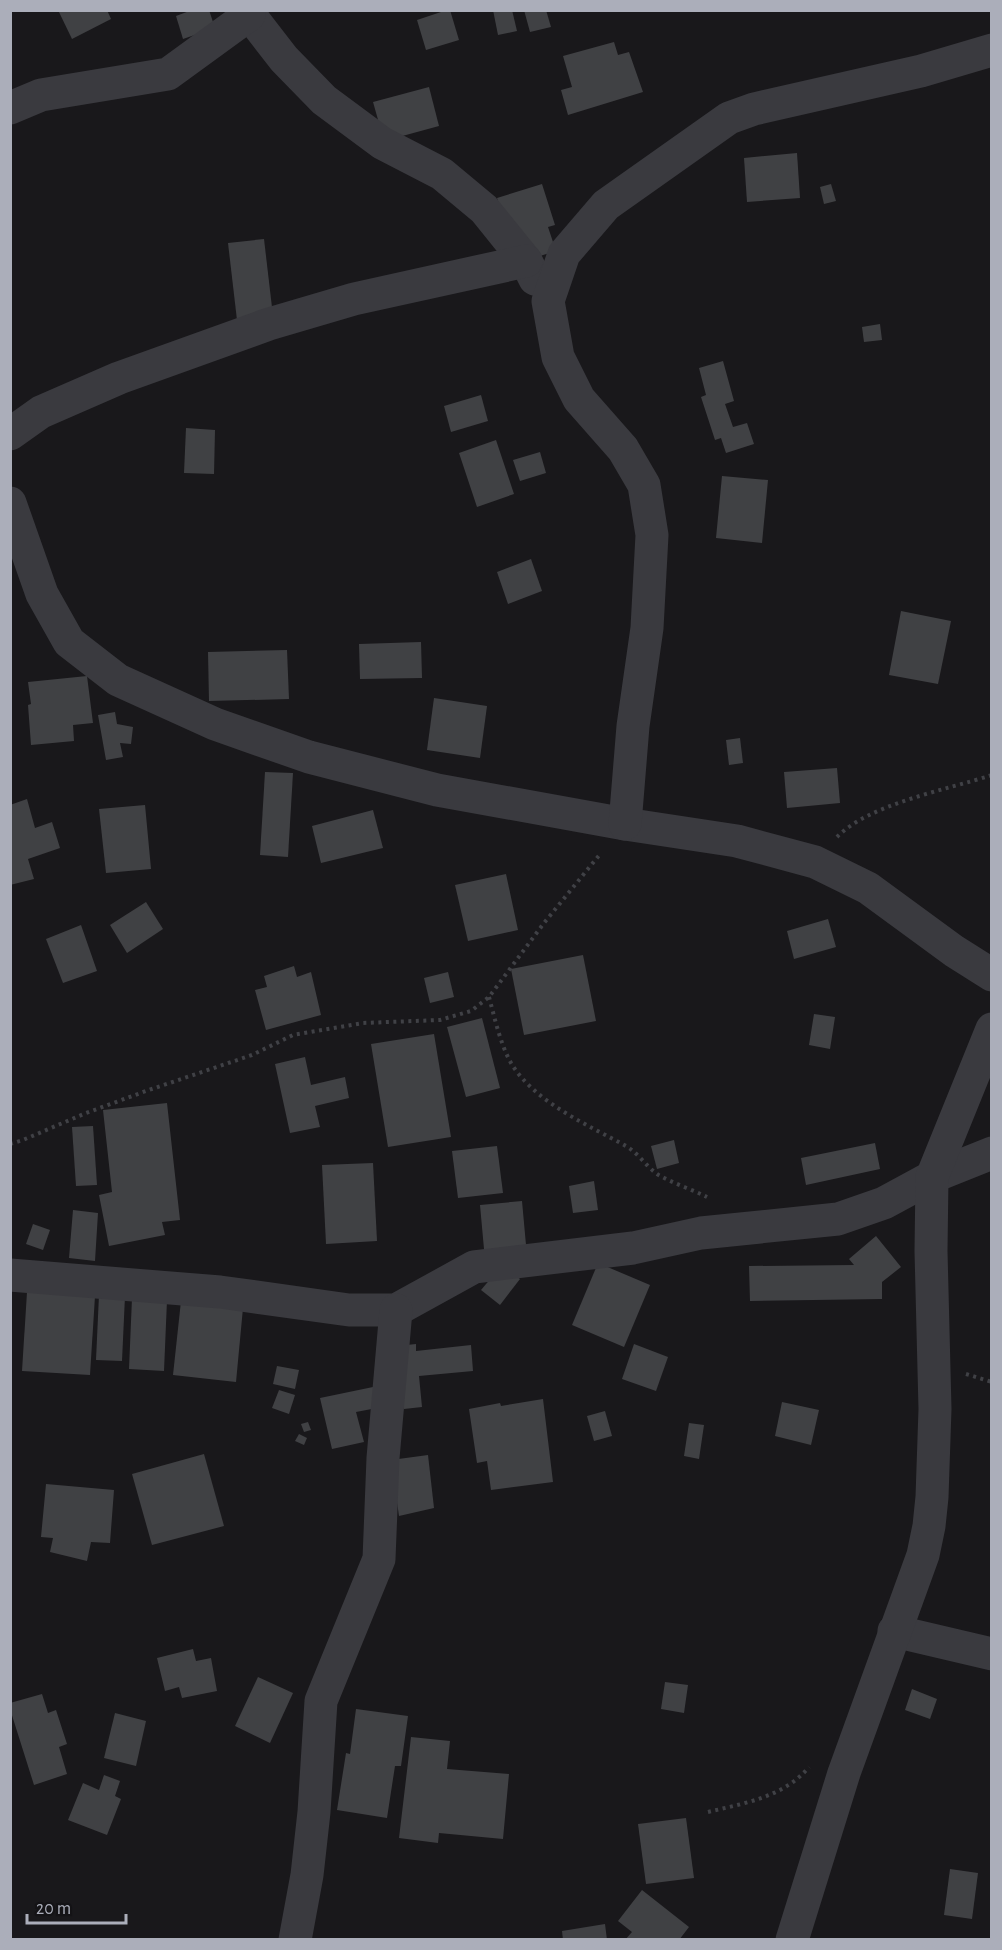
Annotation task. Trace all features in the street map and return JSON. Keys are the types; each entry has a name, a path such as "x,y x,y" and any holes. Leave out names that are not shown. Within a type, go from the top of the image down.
{"street":[{"path":"10,108 41,95 168,74 248,13 284,59 324,100 382,143 442,174 484,209 525,261 548,301 558,357 579,399 623,449 644,485 652,535 646,628 633,726 625,824"},
{"path":"548,301 564,254 606,205 729,118 754,110 921,71 992,50"},
{"path":"10,434 41,412 119,378 269,324 354,299 525,261"},
{"path":"10,503 42,594 69,642 118,680 215,724 309,757 437,790 625,824 737,841 815,862 868,888 954,951 992,975"},
{"path":"792,1940 844,1773 922,1555 929,1526 935,1409 931,1251 932,1177 992,1029"},
{"path":"10,1275 220,1292 349,1310 396,1310 474,1267 633,1248 711,1232 838,1219 884,1203 932,1177 992,1153"},
{"path":"296,1940 307,1875 314,1812 321,1701 379,1559 383,1458 396,1310"},
{"path":"894,1631 992,1654"}],"path":[{"path":"815,862 843,831 862,818 887,807 992,775"},
{"path":"10,1144 86,1113 252,1055 293,1035 363,1023 440,1020 471,1011 489,997 544,923 625,824"},
{"path":"489,997 500,1035 512,1063 525,1081 576,1120 629,1148 657,1173 714,1201"},
{"path":"708,1812 763,1798 792,1785 814,1760"}],"building":[{"path":"58,10 107,10 111,19 72,39"},
{"path":"192,10 209,10 215,28 183,39 176,16"},
{"path":"450,10 459,40 426,50 417,20"},
{"path":"493,10 512,10 517,31 498,35"},
{"path":"524,10 546,10 551,27 530,32"},
{"path":"614,42 618,55 629,52 643,92 568,115 561,90 572,87 563,56"},
{"path":"429,87 439,126 384,141 373,102"},
{"path":"797,153 800,198 747,202 744,158"},
{"path":"542,184 555,225 548,227 556,251 527,260 510,238 497,198"},
{"path":"831,184 836,201 824,204 820,187"},
{"path":"264,239 273,316 237,320 228,243"},
{"path":"880,324 882,340 864,342 862,327"},
{"path":"723,361 734,401 725,404 733,427 747,423 754,444 726,453 721,438 715,440 701,397 706,395 699,368"},
{"path":"481,395 488,421 451,432 444,406"},
{"path":"186,428 215,430 214,474 184,473"},
{"path":"496,440 514,494 477,507 459,453"},
{"path":"540,452 546,473 520,481 513,460"},
{"path":"722,476 768,480 762,543 716,538"},
{"path":"531,559 542,591 508,604 497,572"},
{"path":"901,611 951,621 938,684 889,675"},
{"path":"421,642 422,678 360,679 359,644"},
{"path":"287,650 289,699 209,701 208,652"},
{"path":"87,676 93,723 73,725 74,741 31,745 28,705 31,704 28,682"},
{"path":"434,698 487,706 480,758 427,750"},
{"path":"115,712 117,724 133,727 131,744 120,743 123,757 106,760 98,715"},
{"path":"740,738 743,763 729,765 726,740"},
{"path":"837,768 840,803 787,808 784,772"},
{"path":"265,772 293,773 288,857 260,855"},
{"path":"27,799 35,828 52,822 60,848 28,859 34,879 10,885 10,805"},
{"path":"145,805 151,869 106,873 99,809"},
{"path":"373,810 383,848 321,863 312,826"},
{"path":"506,874 518,930 468,941 455,885"},
{"path":"146,902 163,929 127,953 110,925"},
{"path":"828,919 836,947 794,959 787,931"},
{"path":"81,925 97,971 63,983 46,939"},
{"path":"583,955 596,1021 524,1035 511,969"},
{"path":"294,966 297,977 311,972 321,1015 266,1030 255,990 267,987 264,976"},
{"path":"448,972 454,997 430,1003 424,978"},
{"path":"814,1014 835,1017 830,1049 809,1045"},
{"path":"482,1018 500,1088 466,1097 447,1027"},
{"path":"434,1034 451,1137 388,1147 371,1044"},
{"path":"305,1057 311,1085 345,1077 349,1098 315,1106 320,1127 290,1133 275,1064"},
{"path":"167,1103 180,1220 162,1222 165,1235 109,1246 99,1195 112,1192 103,1110"},
{"path":"93,1126 97,1185 76,1186 72,1127"},
{"path":"674,1140 679,1163 657,1169 651,1146"},
{"path":"875,1143 880,1169 806,1185 801,1158"},
{"path":"497,1146 503,1193 458,1198 452,1151"},
{"path":"373,1163 377,1241 326,1244 322,1165"},
{"path":"594,1181 598,1210 573,1213 569,1186"},
{"path":"522,1201 527,1256 485,1260 480,1205"},
{"path":"73,1210 98,1213 95,1261 69,1258"},
{"path":"33,1224 50,1230 43,1250 26,1244"},
{"path":"876,1236 901,1267 882,1282 882,1299 750,1301 749,1266 854,1265 849,1259"},
{"path":"598,1263 650,1285 624,1347 572,1325"},
{"path":"502,1265 520,1279 500,1305 481,1290"},
{"path":"27,1292 95,1296 90,1375 22,1371"},
{"path":"99,1295 125,1296 122,1361 96,1360"},
{"path":"132,1298 167,1300 164,1371 129,1369"},
{"path":"181,1301 243,1308 236,1382 173,1375"},
{"path":"416,1344 416,1351 471,1345 473,1371 419,1376 422,1407 404,1409 397,1346"},
{"path":"634,1344 668,1357 656,1391 622,1379"},
{"path":"277,1366 299,1370 295,1389 273,1384"},
{"path":"373,1387 377,1408 356,1412 364,1442 332,1449 320,1398"},
{"path":"279,1390 295,1395 289,1414 272,1408"},
{"path":"543,1399 553,1482 491,1490 487,1461 477,1463 469,1409"},
{"path":"782,1402 819,1410 811,1445 775,1436"},
{"path":"605,1411 612,1436 594,1441 587,1416"},
{"path":"308,1422 311,1430 304,1432 301,1424"},
{"path":"689,1423 704,1425 699,1459 684,1456"},
{"path":"299,1434 307,1438 304,1445 295,1441"},
{"path":"204,1454 224,1526 152,1545 132,1474"},
{"path":"428,1455 434,1508 399,1516 391,1460"},
{"path":"46,1484 114,1490 110,1543 91,1542 87,1561 50,1552 53,1538 41,1537"},
{"path":"193,1649 196,1661 211,1658 217,1691 182,1698 179,1687 165,1691 157,1658"},
{"path":"258,1677 293,1693 270,1743 235,1726"},
{"path":"665,1682 688,1685 684,1713 661,1709"},
{"path":"912,1689 937,1699 930,1719 905,1710"},
{"path":"42,1694 48,1713 56,1710 67,1744 59,1747 67,1774 34,1785 10,1703"},
{"path":"356,1709 408,1716 401,1766 395,1766 387,1818 337,1810 346,1753 350,1754"},
{"path":"115,1713 146,1721 136,1766 104,1758"},
{"path":"411,1737 450,1741 447,1769 509,1774 503,1839 439,1833 438,1843 399,1838"},
{"path":"104,1775 120,1781 115,1796 121,1799 107,1835 68,1820 83,1783 99,1790"},
{"path":"686,1818 694,1878 646,1884 638,1824"},
{"path":"950,1869 978,1873 972,1919 944,1915"},
{"path":"642,1890 689,1927 679,1940 625,1940 632,1932 618,1921"},
{"path":"605,1924 607,1940 563,1940 562,1931"}]}
